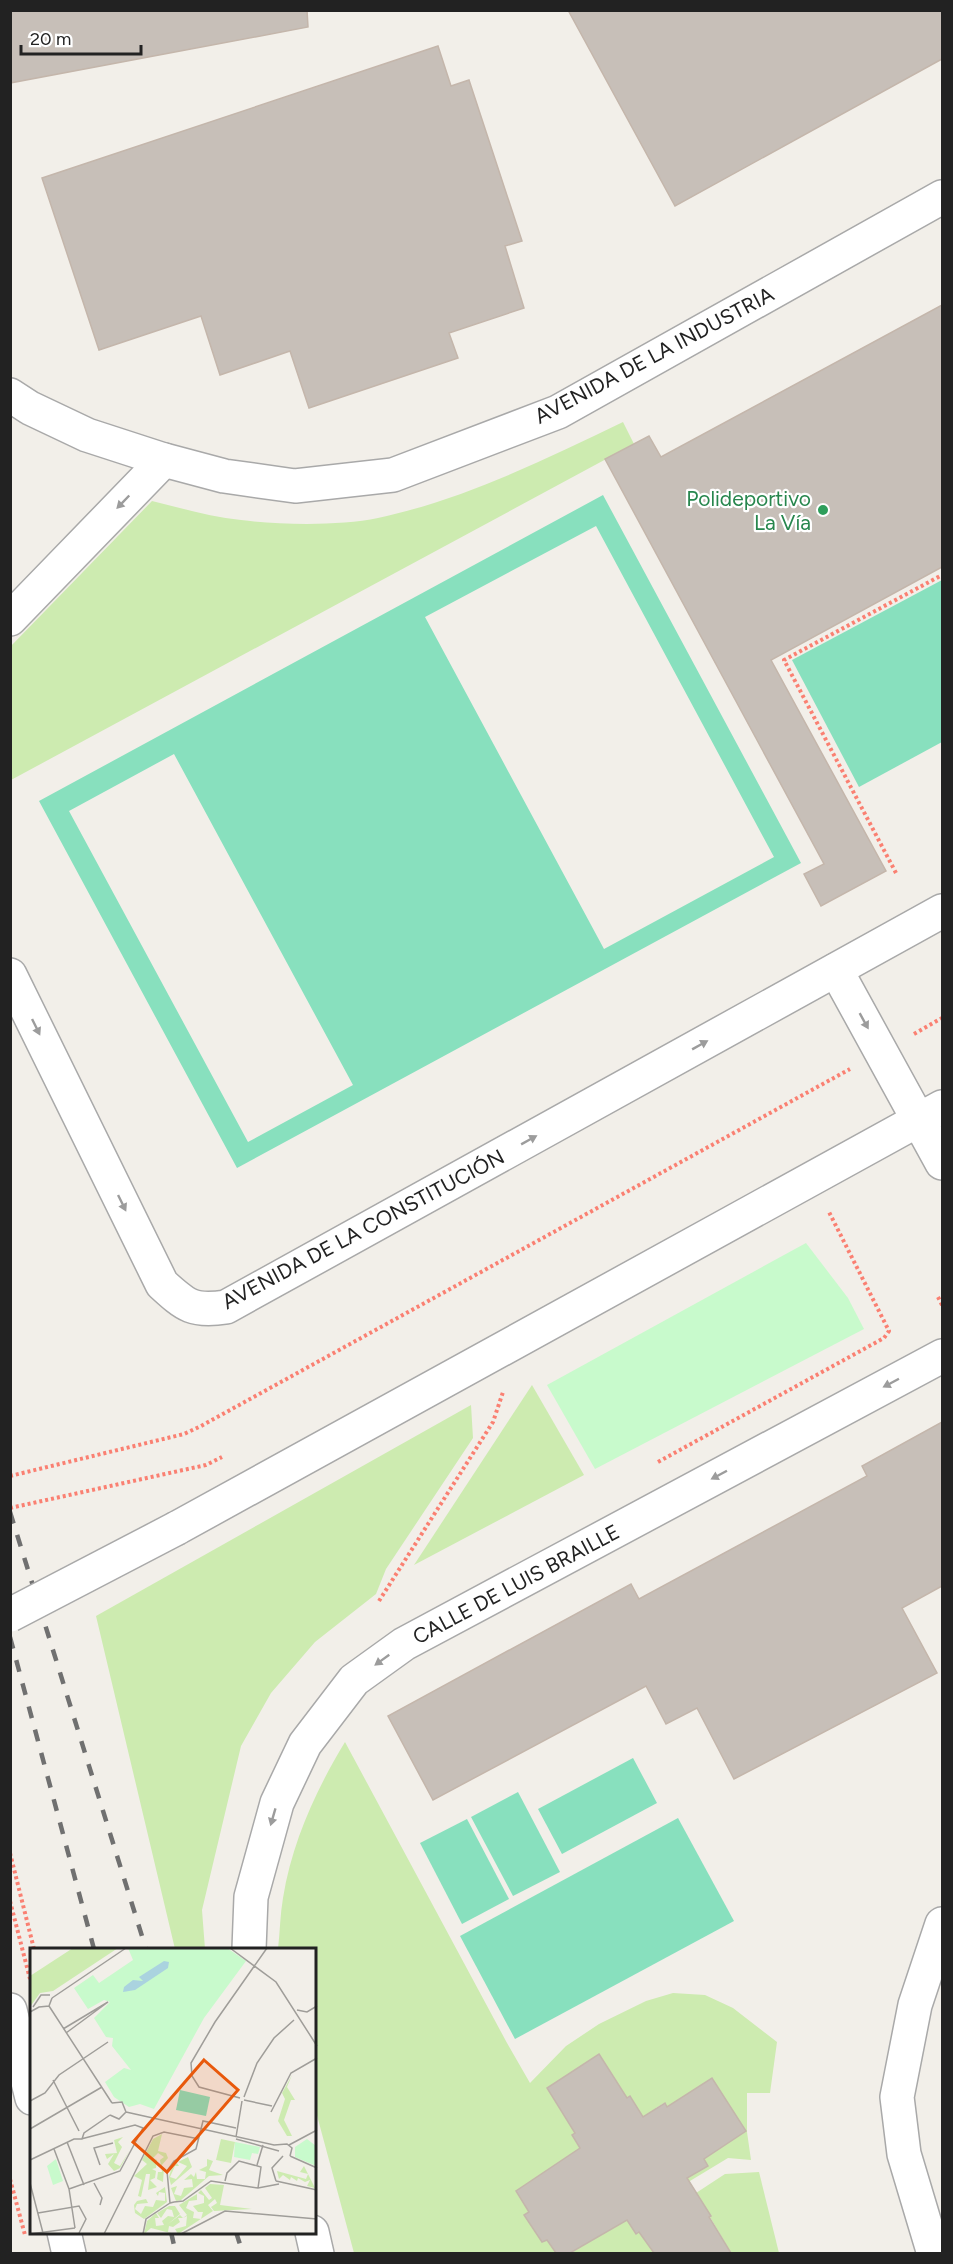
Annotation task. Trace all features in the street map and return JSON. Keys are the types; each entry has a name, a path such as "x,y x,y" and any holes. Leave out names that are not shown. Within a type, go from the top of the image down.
{"street":[{"name":"AVENIDA DE LA INDUSTRIA","path":"10,394 30,408 87,435 164,460 224,476 295,486 393,475 558,412 942,197"},
{"path":"10,619 164,460"},
{"name":"AVENIDA DE LA CONSTITUCIÓN","path":"10,975 162,1284 182,1302 204,1311 226,1307 942,911"},
{"path":"836,970 882,1052 931,1113 942,1163"},
{"path":"10,1615 177,1528 931,1113"},
{"name":"CALLE DE LUIS BRAILLE","path":"249,1948 251,1897 277,1803 305,1744 354,1680 404,1644 942,1356"},
{"path":"934,2253 904,2154 897,2097 915,2006 942,1924"},
{"path":"10,2010 30,2090"},
{"path":"64,2234 69,2253"},
{"path":"312,2234 317,2253"}],"path":[{"path":"896,873 784,660 942,575"},
{"path":"10,1476 184,1434 212,1421 942,1018"},
{"path":"654,1464 884,1338 889,1331 825,1203"},
{"path":"938,1297 942,1305"},
{"path":"379,1601 494,1422 503,1390"},
{"path":"10,1508 194,1467"},
{"path":"10,1852 34,1948"},
{"path":"10,1901 30,1977"},
{"path":"10,2179 27,2243"}],"green space":[{"path":"623,422 634,444 11,780 11,646 152,501 219,517 257,522 310,524 363,521 410,510 473,489 534,464"},
{"path":"603,495 801,863 237,1168 39,801","holes":["596,526 774,857 604,949 425,617","174,754 353,1085 248,1142 69,811"]},
{"path":"942,580 942,742 859,787 792,660"},
{"path":"806,1243 848,1298 864,1329 595,1469 547,1385"},
{"path":"532,1385 584,1475 414,1565"},
{"path":"471,1405 473,1438 386,1569 376,1594 315,1642 271,1693 241,1746 202,1910 205,1948 175,1948 96,1616"},
{"path":"345,1742 530,2083 566,2046 599,2024 646,2001 673,1993 705,1995 733,2008 777,2042 770,2093 747,2093 747,2132 751,2160 728,2158 685,2184 677,2183 708,2166 704,2159 746,2131 712,2079 667,2107 664,2103 656,2108 653,2123 634,2111 636,2105 630,2096 627,2098 599,2054 547,2088 575,2133 572,2135 577,2143 586,2145 516,2191 556,2253 354,2253 316,2112 316,1948 278,1948 281,1911 292,1857 306,1817"},
{"path":"633,1758 657,1803 562,1854 538,1809"},
{"path":"518,1792 560,1872 513,1896 471,1817"},
{"path":"678,1818 734,1921 515,2039 460,1936"},
{"path":"467,1819 509,1899 462,1924 420,1843"},
{"path":"759,2172 779,2253 731,2253 696,2193 725,2174"},
{"path":"632,2217 630,2225 636,2234 639,2232 654,2253 570,2254 601,2232 603,2234 611,2229 614,2220"}],"building":[{"path":"10,10 307,10 308,27 10,83"},
{"path":"568,10 942,10 942,59 675,206"},
{"path":"438,46 451,86 469,80 522,241 505,246 524,308 449,333 458,358 309,408 290,351 220,375 201,316 99,350 42,178"},
{"name":"Polideportivo La Vía","path":"942,305 942,567 771,660 886,871 821,906 804,874 824,864 605,459 649,436 661,457"},
{"path":"942,1422 942,1586 902,1608 937,1673 734,1779 697,1708 666,1724 646,1686 433,1800 388,1716 631,1584 639,1599 867,1476 862,1466"},
{"path":"599,2054 627,2098 630,2096 643,2117 665,2103 667,2107 712,2078 746,2131 704,2159 708,2166 687,2178 731,2253 654,2253 639,2232 636,2234 627,2220 570,2253 556,2253 547,2240 542,2242 524,2215 529,2212 516,2191 580,2148 572,2135 575,2133 547,2088"}],"railway":[{"path":"10,1512 146,1948"},
{"path":"10,1637 94,1948"},
{"path":"171,2234 176,2254"},
{"path":"237,2234 243,2254"}],"place":[{"name":"Polideportivo La Vía","path":"823,510"}]}
